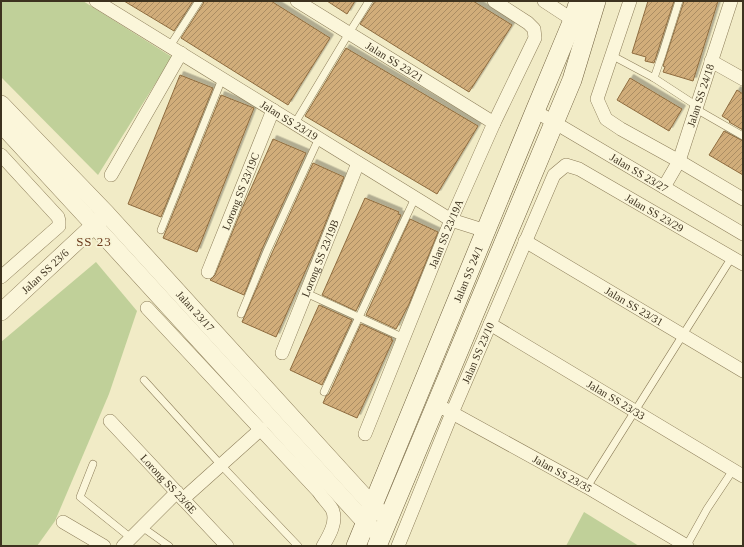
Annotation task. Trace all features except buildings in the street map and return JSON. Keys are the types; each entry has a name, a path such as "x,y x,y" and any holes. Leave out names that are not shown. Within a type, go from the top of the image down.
{"main road":[{"name":"Jalan SS 24/1","path":"356,546 573,20 579,1"},
{"name":"Jalan SS 24/1","path":"383,534 444,408 572,80 596,1"}],"street":[{"name":"Jalan SS 23/19","path":"96,1 451,220 486,231"},
{"name":"Jalan SS 23/21","path":"297,1 494,123"},
{"name":"Jalan SS 23/19A","path":"366,434 451,220 494,123 535,38 534,29 528,23 494,1"},
{"path":"630,1 597,99 606,119 743,199"},
{"name":"Jalan SS 24/18","path":"664,187 679,161 731,1"},
{"path":"546,2 573,20"},
{"path":"111,175 176,50"},
{"path":"711,61 743,79"},
{"name":"Jalan 23/17","path":"1,104 366,523 383,534"},
{"name":"Lorong SS 23/19C","path":"208,272 273,110"},
{"name":"Jalan SS 23/27","path":"535,111 743,234"},
{"name":"Jalan 23/17","path":"1,124 101,220 373,506 383,534"},
{"path":"1,155 58,216 59,221 59,226 1,277"},
{"name":"Lorong SS 23/19B","path":"282,353 358,163"},
{"name":"Jalan SS 23/10","path":"398,546 444,408 490,324 554,175 566,165"},
{"name":"Jalan SS 23/29","path":"566,165 579,169 738,261"},
{"name":"Jalan SS 23/6","path":"1,312 101,220"},
{"name":"Jalan SS 23/31","path":"525,241 743,371"},
{"path":"148,308 318,491 333,510 334,520 332,530 323,546"},
{"name":"Jalan SS 23/33","path":"490,324 738,473"},
{"name":"Jalan SS 23/35","path":"444,408 587,487 687,546"},
{"name":"Lorong SS 23/6E","path":"110,421 227,546"},
{"path":"127,542 142,527 180,495 221,465 261,429"},
{"path":"63,522 104,546"}],"lane":[{"path":"176,50 199,1"},
{"path":"295,123 369,1"},
{"path":"654,78 679,1"},
{"path":"611,56 654,78 696,108 743,136"},
{"path":"161,230 222,79"},
{"path":"241,314 267,251 319,138"},
{"path":"324,392 416,198"},
{"path":"587,487 683,335 738,261"},
{"path":"306,293 404,338"},
{"path":"144,380 221,465 298,546"},
{"path":"93,464 80,497 127,542"},
{"path":"687,546 707,509 738,473"},
{"path":"142,527 169,546"}],"green space":[{"path":"1,1 83,1 172,57 98,175 1,77"},
{"path":"96,262 137,311 109,394 55,521 37,546 1,546 1,342"},
{"path":"584,512 639,546 566,546"}],"district":[{"name":"SS 23","path":"94,241"}]}
